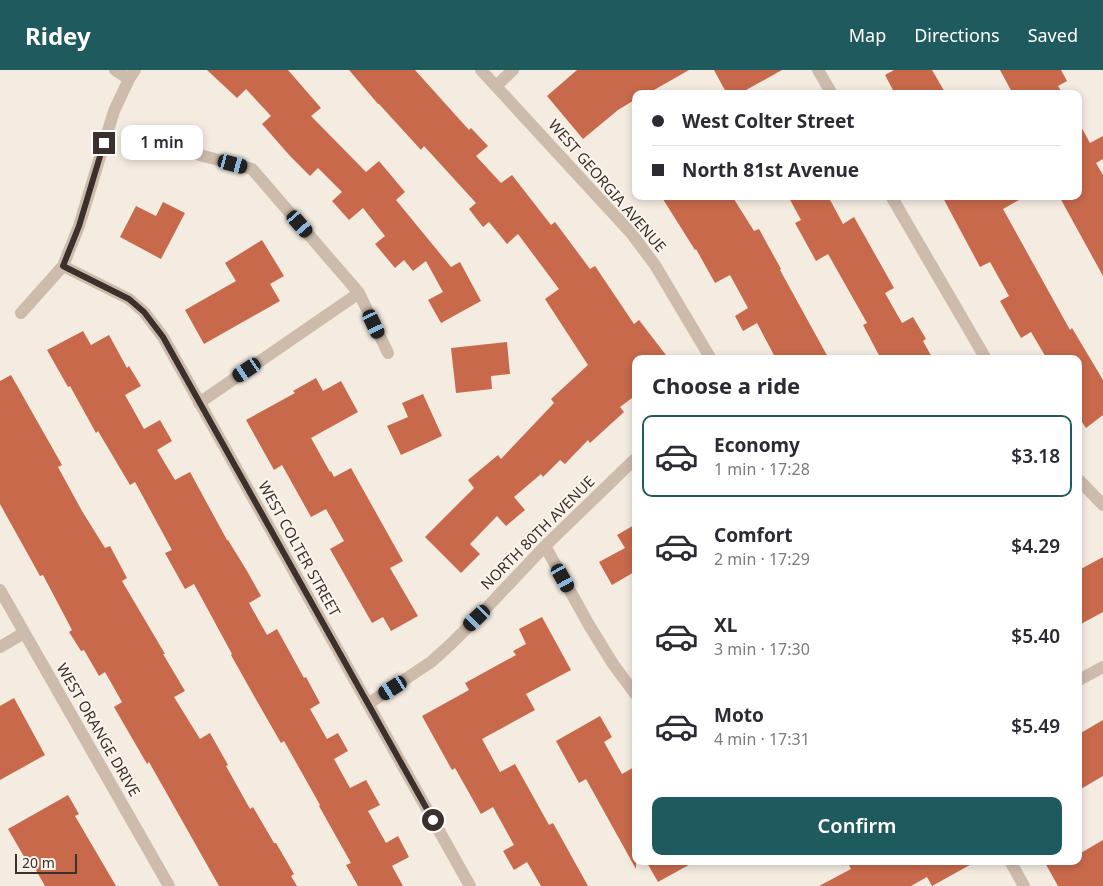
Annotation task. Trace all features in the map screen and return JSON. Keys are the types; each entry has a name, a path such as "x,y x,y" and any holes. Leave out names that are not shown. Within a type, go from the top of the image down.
{"street":[{"path":"21,314 63,266 79,226 114,111 132,74 115,70"},
{"name":"WEST GEORGIA AVENUE","path":"481,70 631,233 655,265 709,355"},
{"path":"496,86 513,70"},
{"path":"818,70 830,90"},
{"path":"196,154 252,169 359,294 388,354"},
{"path":"893,200 984,355"},
{"name":"WEST COLTER STREET","path":"63,266 129,299 144,312 163,337 470,886"},
{"path":"199,403 359,294"},
{"name":"NORTH 80TH AVENUE","path":"368,704 431,662 477,618 545,546 632,462"},
{"path":"1082,483 1103,505"},
{"path":"545,546 589,625 632,689"},
{"name":"WEST ORANGE DRIVE","path":"0,590 169,886"},
{"path":"0,647 24,633"},
{"path":"1082,678 1103,667"},
{"path":"1012,865 1024,886"}],"building":[{"path":"207,70 288,70 321,108 311,116 366,172 379,161 405,192 396,200 451,267 460,262 481,301 441,323 428,300 443,292 426,261 413,271 404,260 395,268 375,244 385,236 363,208 349,220 332,201 342,192 318,168 310,176 290,156 262,124 271,116 246,89 237,98"},
{"path":"349,70 415,70 469,130 471,128 488,146 476,156 501,183 512,175 551,225 555,222 590,269 595,266 634,324 639,320 666,355 632,355 632,398 620,407 624,412 590,443 588,440 565,464 560,460 543,477 541,474 514,497 525,510 506,526 497,516 470,544 480,554 461,573 425,537 474,488 468,480 498,455 501,459 554,403 551,399 588,365 545,299 559,289 518,234 507,244 489,222 483,227 469,209 476,203 424,146 421,150"},
{"path":"577,70 689,70 654,90 632,90 632,101 618,110 583,139 547,96"},
{"path":"714,70 782,70 746,90 725,90"},
{"path":"894,70 932,70 944,90 893,90 885,75"},
{"path":"1000,70 1061,70 1067,81 1058,86 1060,90 1011,90"},
{"path":"1082,128 1090,143 1103,136 1103,159 1096,163 1103,175 1103,276 1061,200 1082,200"},
{"path":"664,200 735,200 754,231 759,229 827,355 774,355 757,323 743,331 735,316 748,308 730,275 715,283"},
{"path":"790,200 830,200 843,224 854,217 894,288 885,293 902,323 913,317 926,339 923,341 931,355 879,355 863,325 867,323 828,254 816,261 795,223 801,220"},
{"path":"944,200 1019,200 1003,209 1070,330 1072,328 1103,380 1103,415 1086,428 1082,422 1082,355 1045,355 1031,332 1021,338 1000,301 1009,296 990,262 980,267"},
{"path":"163,202 185,213 161,259 120,237 136,206 156,216"},
{"path":"262,240 284,276 270,284 280,301 204,344 185,310 236,281 225,263"},
{"path":"83,331 91,345 109,335 127,368 129,366 141,386 125,395 144,429 160,420 172,441 157,450 175,480 190,472 227,540 247,571 261,596 249,603 267,635 277,629 304,678 306,677 320,703 310,709 327,739 338,733 348,751 334,759 350,788 366,780 380,805 368,811 386,843 398,836 409,857 392,866 403,886 358,886 346,865 351,863 320,805 284,741 281,743 254,696 194,584 185,589 165,553 172,550 135,482 130,485 98,431 96,433 70,386 68,387 47,350"},
{"path":"507,342 510,374 491,376 492,389 456,393 451,348"},
{"path":"11,375 62,465 58,467 82,511 105,548 110,546 127,578 122,581 185,691 174,697 200,739 210,733 250,809 253,807 294,874 291,876 297,886 219,886 149,762 147,764 114,707 122,702 105,672 99,676 84,650 81,651 69,632 72,630 43,575 40,576 0,504 0,381"},
{"path":"316,378 323,391 341,381 358,412 311,438 334,477 351,468 403,561 390,568 418,616 391,631 383,617 372,623 330,549 344,541 326,509 311,517 282,465 274,470 246,420 295,393 293,391"},
{"path":"423,394 442,436 401,455 387,426 408,417 402,403"},
{"path":"632,526 632,573 612,585 599,562 625,548 617,535"},
{"path":"1103,557 1103,612 1082,623 1082,568"},
{"path":"542,617 571,670 526,694 535,710 482,739 500,772 515,764 549,825 553,823 588,886 541,886 527,862 514,870 503,851 514,845 493,807 481,814 455,768 452,770 422,716 469,690 465,683 516,655 513,651 526,644 519,629"},
{"path":"14,698 45,755 0,780 0,706"},
{"path":"600,716 612,737 604,742 622,774 632,768 632,862 586,779 579,783 556,741"},
{"path":"1103,720 1103,776 1082,788 1082,732"},
{"path":"68,795 79,814 75,816 116,886 45,886 29,858 26,860 8,829"},
{"path":"1103,840 1103,886 1058,886 1046,865 1082,865 1082,852"},
{"path":"648,865 689,865 658,882"},
{"path":"849,865 970,865 932,886 927,877 911,886 819,886 851,869"}],"route":[{"path":"104,143 79,226 63,266 129,299 144,312 163,337 433,820"}]}
